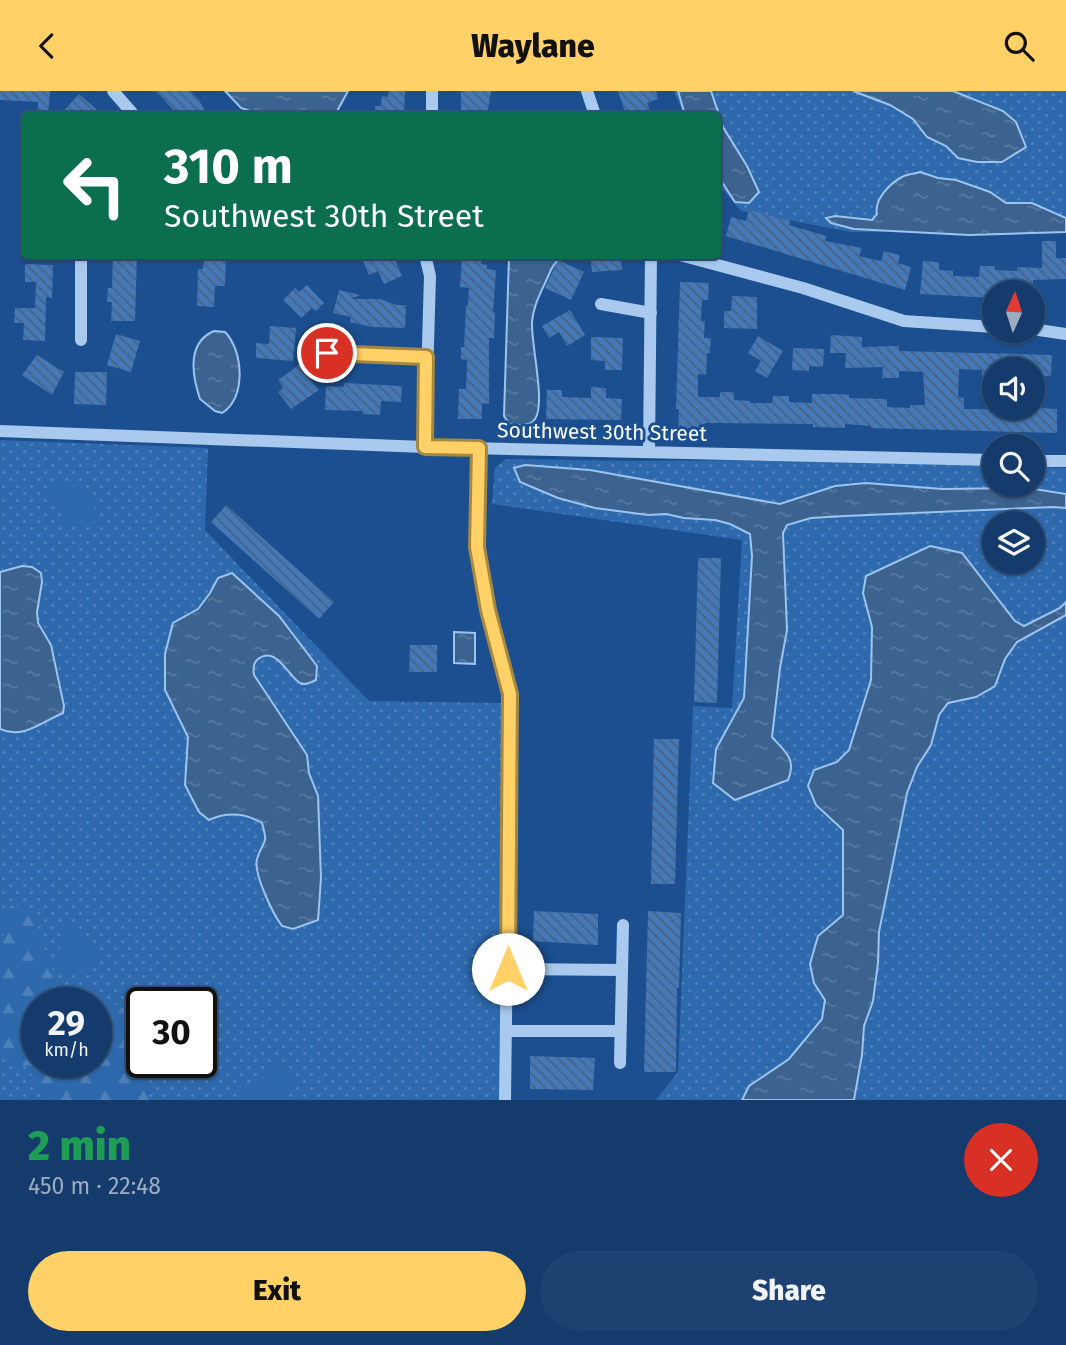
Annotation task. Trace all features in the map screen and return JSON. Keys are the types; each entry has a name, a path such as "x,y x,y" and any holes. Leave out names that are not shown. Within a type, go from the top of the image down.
{"street":[{"path":"113,91 131,112"},
{"path":"432,91 432,112"},
{"path":"587,91 594,112"},
{"path":"81,259 81,340"},
{"path":"425,447 430,276 426,259"},
{"path":"649,452 651,259"},
{"path":"695,259 803,288 904,321 982,326"},
{"path":"601,304 651,313"},
{"path":"1045,331 1066,334"},
{"path":"327,353 426,357"},
{"name":"Southwest 30th Street","path":"0,431 425,447 982,460"},
{"path":"479,448 477,547 488,610 510,694 508,1031 505,1100"},
{"path":"1045,461 1066,461"},
{"path":"620,1063 622,925"},
{"path":"508,969 622,970"},
{"path":"508,1031 621,1031"}],"green space":[{"path":"674,91 1066,91 1066,232 851,232 741,211 721,188 721,112 683,112"},
{"path":"0,440 208,448 205,530 369,701 503,703 499,1100 0,1100"},
{"path":"506,459 759,460 982,466 982,497 1045,497 1045,467 1066,468 1066,1100 656,1100 678,1072 693,706 732,708 742,540 492,504 495,468"},
{"path":"54,485 77,486 90,492 97,514 96,522 71,526 62,522 60,510 45,497 47,489"},
{"path":"11,906 23,906 35,918 46,954 61,987 21,987 21,1064 1,1054 0,955 4,938 1,918"},
{"path":"68,925 97,950 97,963 86,972 71,974 56,965 55,958 62,943 59,929"},
{"path":"112,1003 126,1010 126,1078 143,1078 149,1100 55,1100 35,1078 112,1078"},
{"path":"282,1063 292,1069 294,1081 283,1100 240,1100 238,1093 243,1084 261,1082 271,1068"}],"water":[{"path":"225,91 348,91 337,112 270,112 241,108"},
{"path":"678,91 711,91 718,112 684,112"},
{"path":"853,91 953,91 1003,111 1016,122 1026,147 1002,162 977,162 958,158 946,146 927,137 913,119 890,105"},
{"path":"721,121 759,192 749,203 735,202 721,181"},
{"path":"920,172 956,180 990,192 1006,203 1032,203 1066,218 1066,232 969,235 854,229 831,223 826,218 835,216 872,220 877,214 880,198 892,184 906,175"},
{"path":"509,259 560,259 539,296 532,322 538,411 535,419 523,425 509,424 504,416"},
{"path":"214,331 225,332 236,350 239,362 236,397 222,413 200,399 194,370 195,351 199,343"},
{"path":"525,465 590,470 780,504 835,486 866,483 942,489 982,489 982,497 1045,497 1045,491 1066,494 1066,508 811,518 787,525 783,533 787,630 772,737 788,756 790,773 788,780 735,800 713,783 716,749 744,698 752,556 750,534 715,520 595,508 558,498 520,482 514,468"},
{"path":"930,546 962,553 1015,621 1024,626 1060,608 1066,602 1066,615 1017,642 1005,659 995,686 976,697 948,703 939,715 931,745 917,767 907,793 879,932 873,1001 864,1026 854,1100 742,1100 749,1086 789,1059 822,1019 825,1000 814,983 810,964 818,936 843,915 843,830 816,805 808,786 814,770 837,762 849,750 871,680 872,627 863,593 866,576"},
{"path":"22,566 32,567 41,573 38,623 51,645 64,706 63,713 33,728 8,732 0,729 0,572"},
{"path":"232,573 279,616 317,666 316,680 304,684 270,656 258,659 254,668 254,675 307,755 309,773 318,796 321,878 318,920 293,929 282,926 278,920 258,874 257,859 265,840 262,823 236,815 209,820 199,812 185,785 188,737 165,690 165,654 173,623 198,609 218,578"},
{"path":"454,632 475,633 475,664 454,663"}],"building":[{"path":"0,91 50,91 48,112 37,112 38,102 0,100"},
{"path":"156,91 190,91 205,112 175,112"},
{"path":"389,91 405,91 404,112 375,112 375,106 381,106 382,96 388,97"},
{"path":"461,91 491,91 488,112 461,112"},
{"path":"618,91 656,91 658,99 647,103 651,112 625,112"},
{"path":"79,94 100,112 63,112"},
{"path":"749,210 790,221 789,225 826,236 825,241 862,248 859,256 881,261 884,251 900,255 898,263 911,267 905,290 726,236 731,217 746,221"},
{"path":"1042,241 1056,241 1056,258 1066,258 1066,279 982,280 982,297 920,294 923,261 939,262 939,270 953,271 953,276 979,277 980,266 1017,271 1017,267 1042,268"},
{"path":"113,259 137,259 135,321 111,321 112,302 107,302 108,288 112,288"},
{"path":"204,259 226,259 225,286 215,286 214,307 197,306 198,269 203,269"},
{"path":"395,259 402,276 384,284 378,271 369,275 363,261"},
{"path":"462,259 482,259 481,264 487,265 487,269 496,270 494,338 489,338 489,404 482,403 482,419 458,419 459,389 466,389 467,360 461,359 461,347 464,347 469,288 460,287"},
{"path":"590,259 621,259 622,270 592,272"},
{"path":"558,260 584,272 571,300 545,288"},
{"path":"25,264 53,265 52,298 46,297 45,341 23,340 24,323 14,323 15,308 35,308 36,282 25,282"},
{"path":"680,282 709,283 708,300 702,300 701,321 705,321 704,338 711,338 710,353 707,353 706,375 698,374 698,397 720,397 720,392 734,392 734,400 750,403 772,403 773,396 789,396 789,402 812,403 812,394 838,394 849,395 849,398 887,399 887,407 910,408 910,405 925,405 923,372 899,371 899,378 882,378 883,367 845,368 846,353 830,353 831,335 862,337 862,347 899,346 899,351 1052,355 1051,376 1045,376 1045,357 982,357 982,370 959,369 958,397 964,398 964,409 982,409 982,420 1045,420 1045,408 1057,409 1057,433 871,428 845,424 845,428 813,427 813,424 705,423 704,428 678,428 679,409 676,409"},
{"path":"307,285 324,303 316,311 312,308 301,318 283,300 295,288 299,292"},
{"path":"339,290 360,295 351,299 380,299 406,305 405,328 372,327 350,322 351,317 333,313"},
{"path":"732,296 757,297 757,329 724,328 724,311 731,311"},
{"path":"570,310 585,335 567,346 559,332 549,338 542,326"},
{"path":"270,326 296,328 293,361 256,358 256,343 269,344"},
{"path":"116,334 140,341 131,372 107,365"},
{"path":"758,336 783,351 767,378 755,371 761,361 748,353"},
{"path":"591,337 623,338 622,370 605,370 605,361 591,360"},
{"path":"793,348 824,349 823,367 809,366 809,371 792,370"},
{"path":"37,355 64,372 52,395 22,375"},
{"path":"299,365 319,390 291,409 278,392 283,388 278,380"},
{"path":"75,372 107,372 106,405 74,404"},
{"path":"344,383 402,386 401,402 381,401 380,415 362,414 363,411 325,410 326,386 344,387"},
{"path":"591,387 606,388 606,398 622,399 621,420 546,419 547,390 562,390 562,397 591,398"},
{"path":"226,505 334,602 319,619 211,522"},
{"path":"698,558 721,558 717,703 694,702"},
{"path":"410,645 437,645 437,672 409,672"},
{"path":"654,739 679,739 675,884 651,884"},
{"path":"534,911 598,914 598,945 533,941"},
{"path":"648,911 681,913 676,1072 644,1072"},
{"path":"530,1056 595,1058 593,1090 530,1089"}],"route":[{"path":"327,353 426,357 425,447 479,448 477,547 488,610 510,694 508,969"}]}
